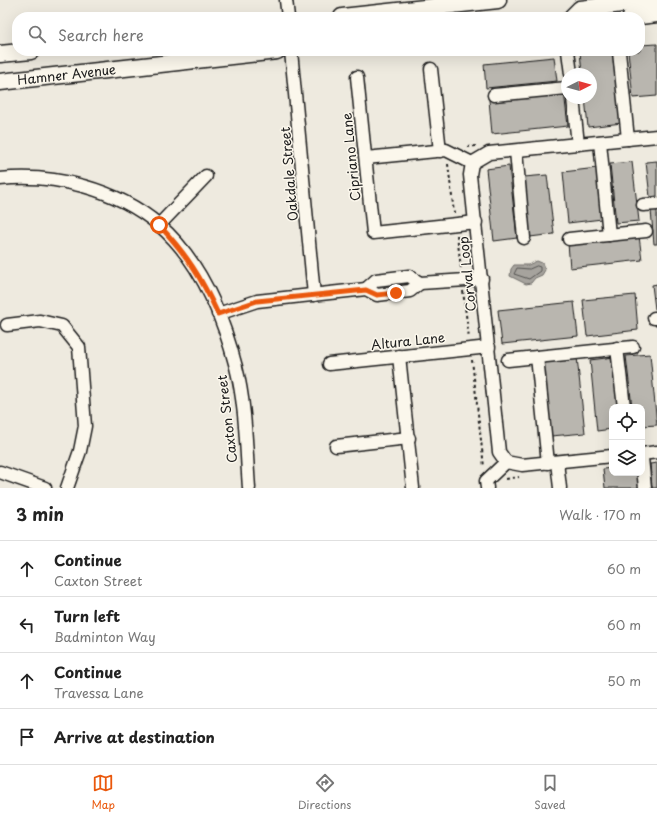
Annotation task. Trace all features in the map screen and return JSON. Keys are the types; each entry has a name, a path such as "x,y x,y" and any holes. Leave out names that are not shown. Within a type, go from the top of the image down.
{"main road":[{"path":"388,12 498,0"},
{"path":"577,12 580,9 657,0"},
{"path":"645,15 657,14"},
{"name":"Hamner Avenue","path":"0,54 12,53"},
{"name":"Hamner Avenue","path":"0,82 232,56"}],"street":[{"path":"286,0 287,12"},
{"name":"Oakdale Street","path":"291,56 314,295"},
{"path":"569,56 570,68"},
{"path":"619,56 628,139"},
{"path":"431,69 440,150"},
{"name":"Cipriano Lane","path":"358,77 373,233 476,222"},
{"path":"494,95 561,89"},
{"path":"574,104 578,144"},
{"path":"366,158 446,150 472,163 489,153 657,136"},
{"path":"600,142 608,235"},
{"path":"516,151 524,238"},
{"name":"Corval Loop","path":"472,163 470,175 499,452 506,462"},
{"path":"159,225 206,176"},
{"name":"Caxton Street","path":"0,179 54,179 91,188 133,208 159,225 182,250 203,282 218,314 236,368 240,387 249,488"},
{"path":"643,205 657,204"},
{"path":"568,239 646,231"},
{"path":"366,290 376,280 409,276 420,283"},
{"path":"394,278 396,293"},
{"path":"218,314 257,301 366,290 377,295 410,291 420,283 482,279"},
{"path":"8,325 40,322 62,326 79,346 85,426 80,451 67,488"},
{"name":"Altura Lane","path":"329,364 489,347"},
{"path":"508,360 633,347"},
{"path":"618,348 624,404"},
{"path":"399,356 413,488"},
{"path":"537,357 552,462 560,488"},
{"path":"336,446 408,438"},
{"path":"645,454 657,452"},
{"path":"487,488 486,481 506,462 522,465 609,456"},
{"path":"0,472 45,488"},
{"path":"644,476 645,488"}],"water":[{"path":"537,261 542,263 545,270 542,275 535,278 531,283 526,284 510,276 511,269 514,265 528,265"}],"building":[{"path":"657,44 657,96 633,98 629,56 645,56 645,45"},
{"path":"580,56 615,56 622,123 588,127 586,104 597,104 597,68 581,68"},
{"path":"554,57 557,81 486,88 484,64"},
{"path":"561,92 561,104 565,104 568,126 492,134 489,100"},
{"path":"657,161 657,196 650,197 646,162"},
{"path":"632,162 639,221 616,223 610,164"},
{"path":"509,166 517,238 494,241 486,169"},
{"path":"597,168 602,219 568,223 563,172"},
{"path":"547,175 554,234 530,237 524,177"},
{"path":"657,209 657,244 654,244 651,210"},
{"path":"639,236 642,260 570,268 568,243"},
{"path":"657,284 657,309 655,309 652,285"},
{"path":"635,295 638,330 587,336 583,300"},
{"path":"574,302 578,336 502,344 498,310"},
{"path":"650,354 657,425 645,426 645,404 632,404 626,356"},
{"path":"577,357 585,433 551,436 543,360"},
{"path":"614,357 619,404 609,404 609,429 597,431 590,360"},
{"path":"657,463 657,488 652,488 650,464"},
{"path":"609,468 609,476 638,476 639,488 605,488 603,469"}],"route":[{"path":"159,225 182,250 203,282 218,314 257,301 366,290 377,295 396,293"}]}
